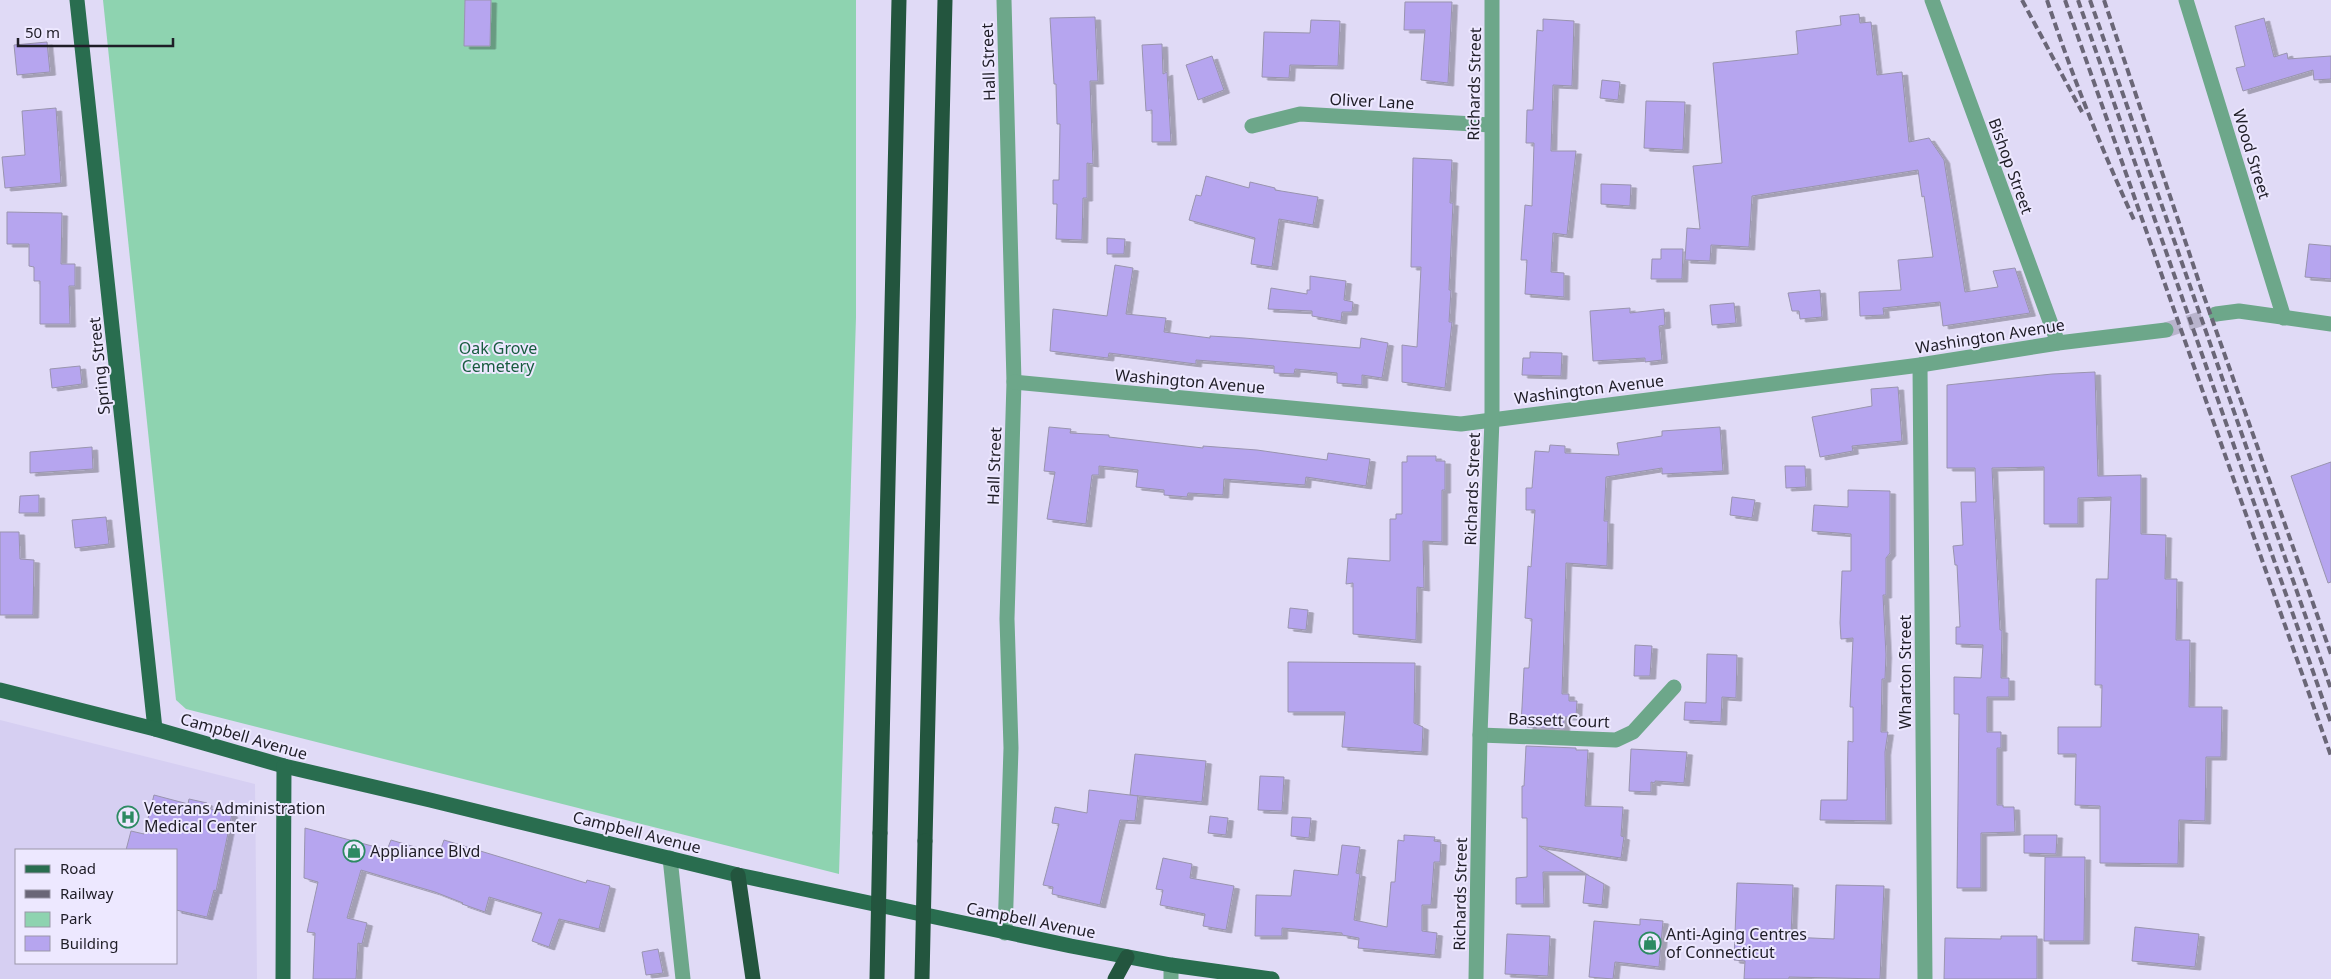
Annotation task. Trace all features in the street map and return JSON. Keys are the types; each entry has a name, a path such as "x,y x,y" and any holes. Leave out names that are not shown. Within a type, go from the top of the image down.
{"highway":[{"path":"877,979 899,0"},
{"path":"922,979 945,0"},
{"path":"738,875 753,979"},
{"path":"1115,979 1127,956"}],"main road":[{"name":"Spring Street","path":"78,0 155,729"},
{"name":"Campbell Avenue","path":"0,690 155,729 284,766 738,875 1005,933 1127,956 1171,972 1272,979"},
{"path":"283,979 284,766"}],"street":[{"name":"Hall Street","path":"1004,0 1014,382 1007,619 1011,748 1005,933"},
{"name":"Richards Street","path":"1476,979 1480,735 1492,419 1490,125 1492,0"},
{"name":"Bishop Street","path":"1932,0 2058,343"},
{"name":"Wood Street","path":"2186,0 2284,318"},
{"name":"Oliver Lane","path":"1252,126 1300,114 1490,125"},
{"path":"2216,314 2239,310 2331,324"},
{"name":"Washington Avenue","path":"1014,382 1461,424 1920,365 2058,343 2166,330"},
{"name":"Wharton Street","path":"1920,365 1925,979"},
{"name":"Bassett Court","path":"1480,735 1616,740 1633,732 1674,687"},
{"path":"670,858 683,979"}],"shaded area":[{"name":"Veterans Administration Medical Center","path":"0,720 255,784 257,979 0,979"}],"green space":[{"name":"Oak Grove Cemetery","path":"103,0 856,0 856,317 839,874 186,709 176,700"}],"building":[{"path":"465,0 491,0 490,46 464,46"},
{"path":"1405,2 1452,2 1448,83 1421,80 1425,30 1404,30"},
{"path":"1859,14 1860,23 1871,22 1877,75 1902,72 1909,142 1929,138 1944,160 1965,292 1998,287 1993,271 2015,268 2030,313 1943,326 1940,302 1883,308 1884,315 1860,316 1859,292 1901,290 1898,260 1933,257 1918,170 1752,196 1749,247 1711,245 1710,261 1685,260 1687,228 1700,229 1693,166 1722,163 1713,63 1798,54 1796,31 1841,25 1840,16"},
{"path":"1095,17 1098,81 1090,81 1093,164 1087,163 1087,198 1083,198 1082,240 1056,239 1057,204 1053,204 1053,180 1059,180 1060,124 1057,124 1056,84 1054,84 1050,18"},
{"path":"2264,18 2274,57 2287,53 2288,59 2331,56 2331,79 2314,80 2313,70 2243,91 2236,68 2245,66 2235,26"},
{"path":"1543,19 1574,21 1572,86 1553,85 1551,151 1576,151 1567,235 1553,233 1551,272 1564,273 1564,297 1525,294 1527,260 1521,260 1525,205 1532,206 1534,143 1526,143 1527,110 1533,110 1537,30 1543,31"},
{"path":"1311,20 1340,21 1338,66 1290,65 1289,78 1262,77 1264,32 1310,33"},
{"path":"47,42 50,72 17,75 14,45"},
{"path":"1162,44 1163,74 1167,72 1171,142 1152,142 1152,110 1146,111 1142,45"},
{"path":"1212,56 1224,90 1198,100 1186,65"},
{"path":"1602,80 1620,82 1618,100 1600,98"},
{"path":"1646,101 1685,102 1683,150 1644,148"},
{"path":"56,108 61,183 5,188 2,157 25,155 22,111"},
{"path":"1413,158 1452,160 1450,203 1453,203 1449,322 1452,322 1445,388 1402,382 1402,345 1417,347 1421,267 1411,267"},
{"path":"1206,176 1249,188 1250,182 1275,188 1275,190 1318,197 1313,225 1279,219 1272,267 1251,264 1255,238 1189,220 1196,195 1201,196"},
{"path":"1601,184 1631,185 1630,206 1601,204"},
{"path":"7,212 62,213 61,264 75,264 75,286 69,286 70,324 40,324 40,281 34,281 34,267 29,266 29,244 7,244"},
{"path":"1107,238 1125,239 1124,254 1107,254"},
{"path":"2309,244 2331,246 2331,279 2305,277"},
{"path":"1661,249 1683,249 1682,279 1651,279 1652,259 1661,259"},
{"path":"1115,265 1133,268 1126,314 1166,318 1164,332 1210,338 1210,336 1244,338 1360,348 1361,338 1388,343 1382,378 1362,375 1362,385 1337,383 1337,373 1295,369 1294,374 1274,373 1274,366 1196,360 1196,364 1109,353 1108,358 1050,351 1053,309 1107,316"},
{"path":"1310,276 1346,281 1344,300 1353,302 1352,312 1342,312 1341,321 1312,316 1312,311 1268,309 1271,288 1307,294 1307,290 1310,290"},
{"path":"1820,290 1822,317 1800,319 1799,311 1792,311 1788,293"},
{"path":"1734,303 1736,323 1712,325 1710,305"},
{"path":"1630,308 1630,313 1664,309 1665,325 1659,326 1662,360 1645,362 1645,358 1593,361 1590,311"},
{"path":"1530,352 1562,353 1561,376 1522,375 1523,358 1530,358"},
{"path":"80,366 82,384 52,388 50,369"},
{"path":"2095,372 2098,476 2141,475 2141,534 2166,535 2165,579 2177,579 2176,640 2190,640 2189,707 2222,707 2221,757 2206,757 2205,821 2179,820 2178,864 2100,863 2100,806 2075,805 2076,754 2058,754 2058,727 2101,727 2102,685 2095,685 2096,579 2108,579 2111,497 2078,498 2078,524 2044,524 2044,467 1992,468 2000,630 2002,630 2001,678 2009,678 2009,697 1987,697 1987,732 2001,732 2001,748 1997,748 1997,805 2014,807 2015,832 1981,833 1981,888 1957,888 1959,714 1954,714 1954,677 1981,678 1983,645 1956,644 1956,627 1960,627 1957,565 1955,565 1953,546 1963,545 1961,502 1976,502 1975,468 1947,468 1947,385 2052,374"},
{"path":"1898,387 1902,441 1852,446 1853,451 1820,457 1812,417 1872,406 1871,389"},
{"path":"1049,427 1071,429 1070,433 1109,435 1109,437 1203,448 1203,446 1257,450 1327,460 1328,453 1370,459 1366,486 1306,477 1305,485 1224,479 1223,495 1188,493 1187,497 1164,495 1164,490 1136,487 1138,470 1099,466 1099,475 1092,475 1086,524 1047,519 1055,472 1044,471"},
{"path":"1720,427 1723,471 1662,474 1662,468 1606,477 1604,521 1608,521 1607,566 1566,563 1562,694 1569,694 1569,701 1577,701 1576,717 1564,717 1564,729 1527,727 1528,723 1521,723 1524,668 1529,668 1532,619 1525,618 1528,566 1531,567 1535,510 1526,510 1526,488 1532,488 1535,451 1549,452 1550,445 1565,446 1565,453 1619,455 1617,443 1662,436 1662,431"},
{"path":"92,447 93,469 30,473 30,452"},
{"path":"1407,456 1436,456 1436,461 1445,461 1445,490 1442,490 1442,542 1423,541 1424,588 1417,587 1416,640 1353,634 1353,583 1346,584 1348,558 1390,561 1390,519 1396,519 1396,514 1402,514 1402,462 1407,462"},
{"path":"2331,462 2331,582 2328,583 2291,476"},
{"path":"1785,466 1805,466 1806,487 1786,488"},
{"path":"1848,490 1890,491 1890,553 1886,558 1886,595 1883,595 1886,655 1885,679 1882,679 1881,732 1888,732 1885,752 1886,821 1820,820 1821,800 1847,800 1848,741 1853,742 1853,707 1850,707 1853,638 1841,639 1840,623 1842,571 1851,571 1851,534 1812,531 1814,505 1848,507"},
{"path":"39,495 39,513 19,513 20,496"},
{"path":"1732,497 1755,500 1752,518 1730,515"},
{"path":"106,517 109,544 75,548 72,520"},
{"path":"0,532 19,532 20,559 34,560 33,615 0,615"},
{"path":"1290,608 1308,610 1306,630 1288,628"},
{"path":"1635,645 1652,646 1650,676 1634,676"},
{"path":"1707,654 1737,655 1736,698 1722,697 1721,722 1684,720 1685,702 1706,703"},
{"path":"1288,662 1415,663 1414,723 1423,727 1422,752 1342,747 1345,712 1288,712"},
{"path":"1526,746 1588,750 1585,806 1623,807 1621,836 1624,837 1621,858 1539,846 1583,872 1543,872 1544,904 1516,904 1516,878 1527,877 1527,818 1522,818 1522,786 1524,786"},
{"path":"1631,749 1687,752 1684,783 1655,781 1655,783 1651,782 1651,792 1629,791"},
{"path":"1135,754 1206,761 1202,802 1130,795"},
{"path":"1260,776 1284,777 1282,811 1258,810"},
{"path":"1089,790 1138,796 1135,821 1120,820 1100,905 1052,894 1053,887 1043,885 1059,824 1052,823 1055,807 1087,813"},
{"path":"154,795 188,804 189,799 207,803 206,808 232,814 216,891 214,890 207,917 178,910 178,849 126,849 131,831 144,834"},
{"path":"1210,816 1228,818 1226,835 1208,833"},
{"path":"1292,817 1311,818 1309,838 1291,836"},
{"path":"305,828 387,850 391,840 439,854 444,840 586,883 587,880 610,886 599,929 559,919 549,947 532,941 542,913 489,897 485,912 435,892 361,870 347,918 367,923 362,944 358,943 356,979 313,979 315,933 307,932 318,882 304,878"},
{"path":"1404,835 1435,837 1434,841 1441,842 1440,862 1434,862 1431,905 1422,905 1422,931 1437,933 1435,955 1358,948 1359,938 1342,935 1342,933 1282,928 1282,936 1255,936 1256,895 1291,896 1294,870 1338,875 1342,845 1360,847 1356,873 1360,874 1354,920 1387,927 1391,882 1395,882 1398,840 1404,841"},
{"path":"2024,835 2057,835 2056,854 2024,853"},
{"path":"2045,857 2085,857 2084,941 2044,941"},
{"path":"1163,858 1192,864 1190,878 1234,886 1226,930 1203,926 1205,914 1160,905 1163,890 1156,889"},
{"path":"1586,874 1604,884 1602,905 1583,903"},
{"path":"1737,883 1793,885 1791,937 1834,939 1836,885 1884,886 1880,979 1789,977 1789,979 1744,979 1745,961 1734,960"},
{"path":"1640,919 1663,921 1659,967 1615,962 1613,979 1589,977 1594,921 1640,925"},
{"path":"2135,927 2199,934 2195,967 2132,961"},
{"path":"1507,934 1550,936 1548,976 1505,974"},
{"path":"2001,936 2037,936 2037,979 1944,979 1945,938 2001,939"},
{"path":"658,949 663,973 646,975 642,952"}],"tunnel":[{"path":"2166,330 2216,314"}],"railway":[{"path":"2022,0 2082,112"},
{"path":"2047,0 2088,112 2135,222"},
{"path":"2065,0 2331,756"},
{"path":"2078,0 2331,723"},
{"path":"2090,0 2331,689"},
{"path":"2104,0 2201,288 2331,654"}],"place":[{"name":"Veterans Administration Medical Center","path":"128,817"},
{"name":"Appliance Blvd","path":"354,851"},
{"name":"Anti-Aging Centres of Connecticut","path":"1650,943"}]}
